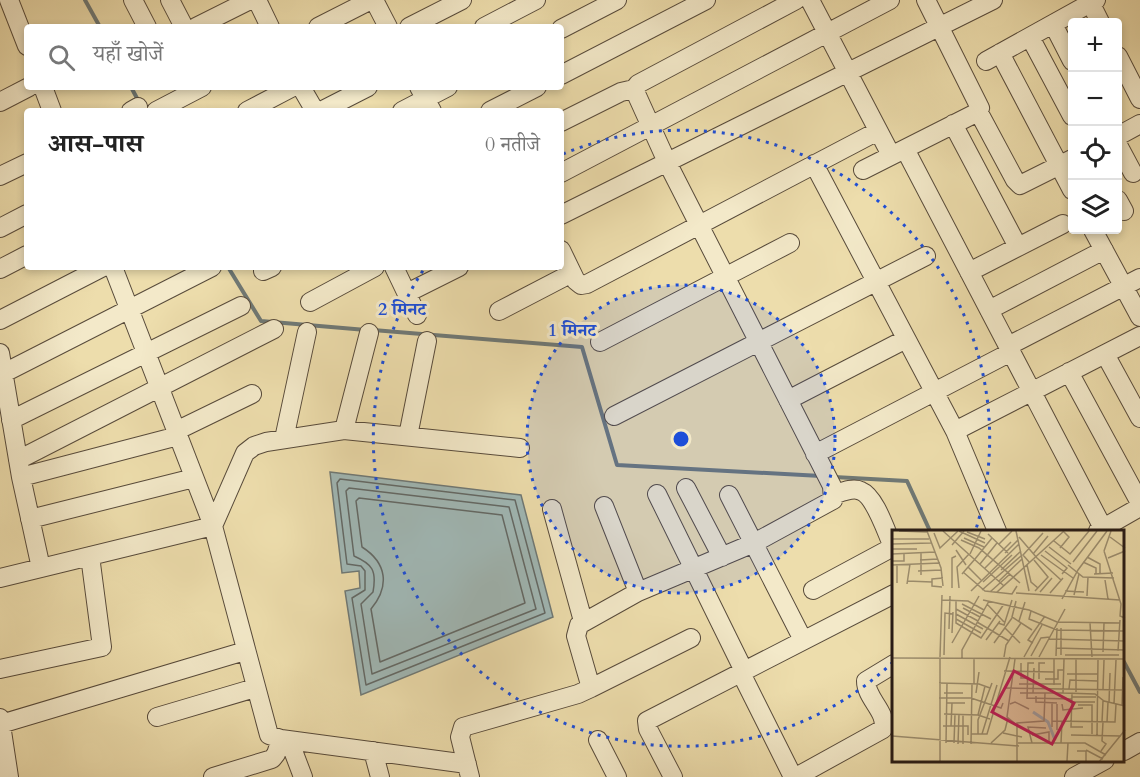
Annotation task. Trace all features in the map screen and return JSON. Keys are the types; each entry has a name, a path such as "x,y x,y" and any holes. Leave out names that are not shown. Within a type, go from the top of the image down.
{"street":[{"path":"9,0 24,38"},
{"path":"133,0 145,24"},
{"path":"170,0 182,24"},
{"path":"199,24 214,8 250,0"},
{"path":"256,0 268,24"},
{"path":"324,24 372,0 386,24"},
{"path":"415,24 462,0"},
{"path":"490,24 536,0"},
{"path":"564,27 617,0"},
{"path":"564,73 706,0"},
{"path":"564,120 621,92 634,89 638,84 767,6 796,0"},
{"path":"810,0 878,132 898,152 969,272 1032,391 1101,530 1140,505 1069,372"},
{"path":"564,171 890,0"},
{"path":"926,0 980,104 978,111 1014,180 1020,185 1066,162"},
{"path":"564,214 993,0"},
{"path":"1070,180 1066,162 993,57 1092,1 1098,18"},
{"path":"1053,24 1068,53"},
{"path":"1030,37 1068,108"},
{"path":"1122,64 1140,99"},
{"path":"591,688 576,636 579,625 583,621 638,592 753,543 827,504 832,500 833,490 667,162 634,89"},
{"path":"0,102 24,90"},
{"path":"44,90 51,108"},
{"path":"147,108 194,90"},
{"path":"253,108 287,90"},
{"path":"304,90 313,108"},
{"path":"327,108 362,90"},
{"path":"408,108 442,90"},
{"path":"496,108 531,90"},
{"path":"863,170 978,111"},
{"path":"953,124 1018,247"},
{"path":"1122,134 1140,124"},
{"path":"564,256 581,285 587,284 878,132"},
{"path":"1122,152 1133,173"},
{"path":"0,176 24,164"},
{"path":"814,164 955,431 997,530"},
{"path":"0,228 24,216"},
{"path":"969,272 1063,224"},
{"path":"1095,234 1104,250 1132,283 1140,317"},
{"path":"600,342 790,243"},
{"path":"989,310 1104,250"},
{"path":"614,417 926,256"},
{"path":"0,269 24,257"},
{"path":"0,320 97,270"},
{"path":"114,270 213,526 269,735 285,740 373,751 468,770 460,737 463,727 578,694 691,638"},
{"path":"2,374 128,307 206,270"},
{"path":"310,302 369,270"},
{"path":"396,270 417,315"},
{"path":"407,293 453,270"},
{"path":"499,311 572,273"},
{"path":"817,458 1132,283"},
{"path":"11,420 241,306"},
{"path":"20,469 159,387 274,329"},
{"path":"284,439 307,332"},
{"path":"344,430 369,333"},
{"path":"955,431 1140,336"},
{"path":"788,400 906,339"},
{"path":"408,436 427,341"},
{"path":"0,353 20,469 41,568"},
{"path":"1106,354 1138,409"},
{"path":"20,469 177,433 252,394"},
{"path":"213,526 245,453 254,446 344,430 520,448"},
{"path":"30,519 194,478"},
{"path":"686,488 722,557"},
{"path":"833,490 853,489 866,495 873,503 892,546"},
{"path":"657,494 695,567 794,777 883,729 884,720 868,692 866,681 892,665"},
{"path":"729,495 803,640"},
{"path":"604,506 638,592"},
{"path":"552,509 583,621"},
{"path":"0,578 213,526"},
{"path":"813,590 892,549"},
{"path":"0,669 102,647 90,556"},
{"path":"673,777 648,729 647,721 892,595"},
{"path":"1,724 245,651"},
{"path":"157,717 255,688"},
{"path":"0,718 9,777"},
{"path":"213,777 272,759 285,740"},
{"path":"285,740 303,777"},
{"path":"598,741 617,777"},
{"path":"1125,750 1140,742"},
{"path":"373,751 380,777"},
{"path":"1068,762 1074,777 1101,762"}],"water":[{"path":"330,472 521,495 553,617 361,695 345,591 360,588 359,571 342,573"}],"waterway":[{"path":"85,0 98,24"},
{"path":"133,90 139,102"},
{"path":"230,270 261,321 366,330"},
{"path":"373,330 582,347 617,465 821,476"},
{"path":"834,477 907,481 930,530"},
{"path":"1125,664 1140,692"}]}
